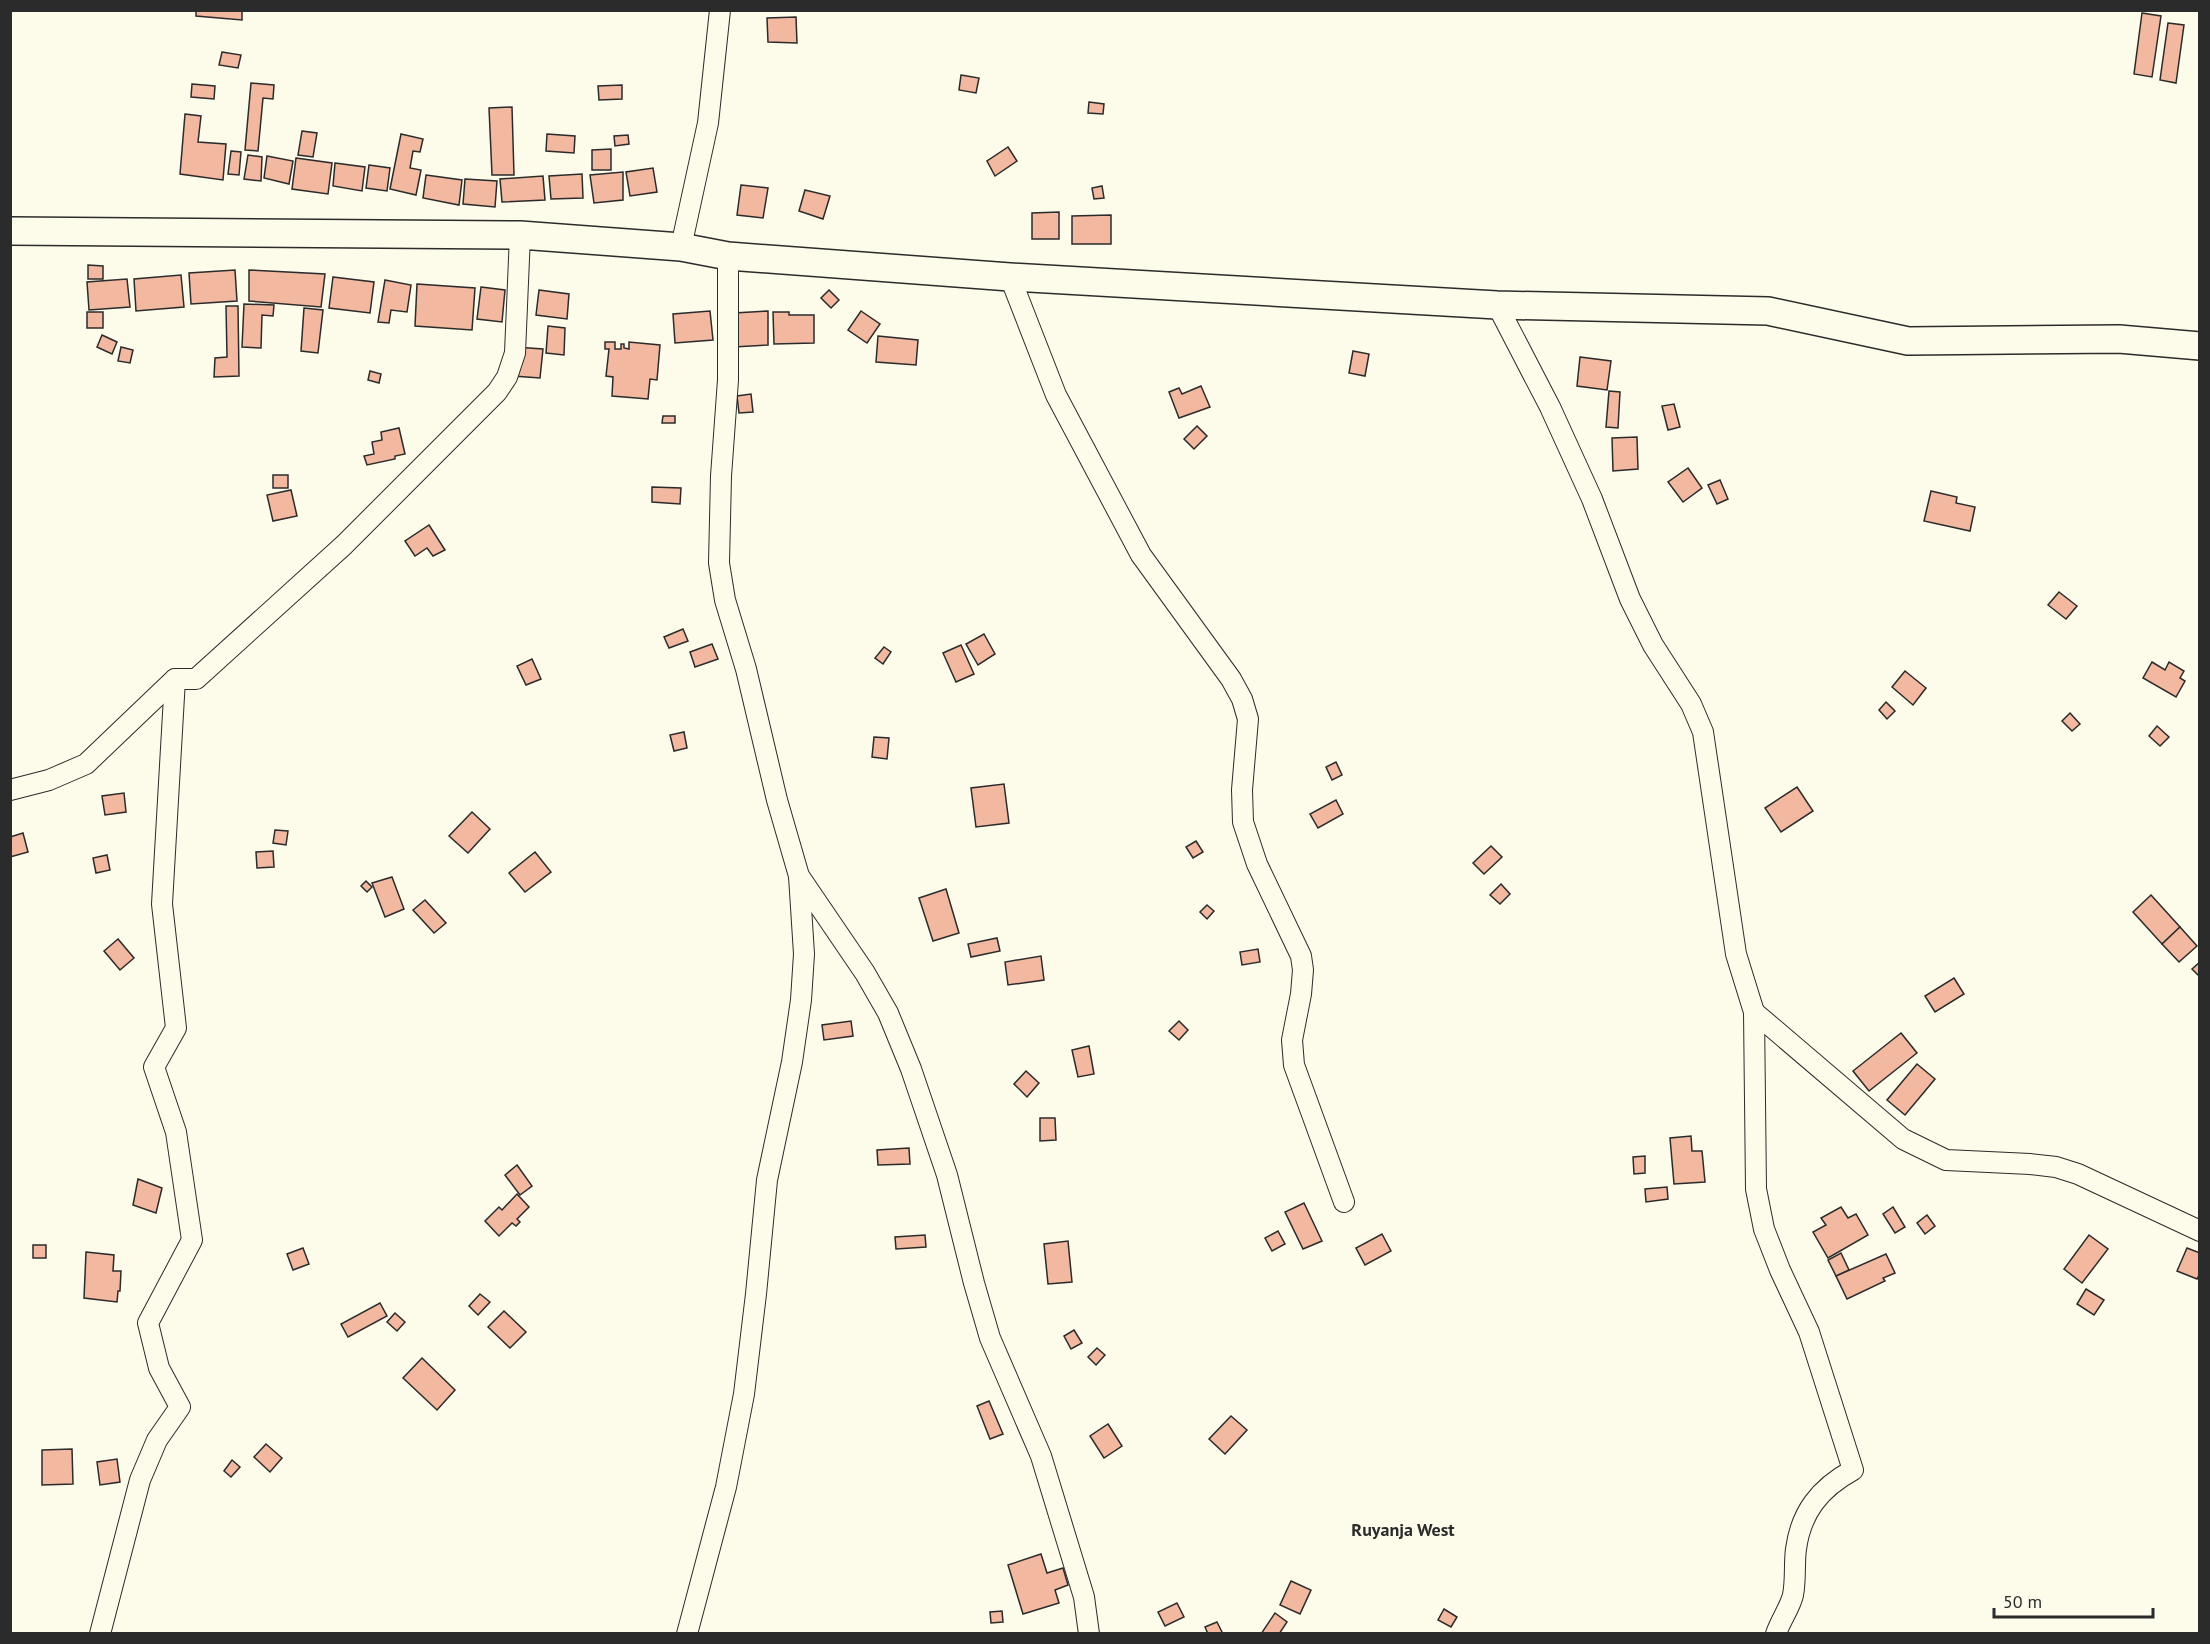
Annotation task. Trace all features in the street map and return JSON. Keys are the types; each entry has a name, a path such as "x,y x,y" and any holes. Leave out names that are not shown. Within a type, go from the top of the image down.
{"main road":[{"path":"10,231 520,235 681,247 728,256 1010,277 1497,305 1768,311 1908,341 2119,339 2199,346"}],"street":[{"path":"681,247 708,123 720,10"},
{"path":"10,790 50,780 86,764 175,679 196,679 344,546 496,392 507,377 515,353 520,235"},
{"path":"687,1634 726,1487 744,1394 767,1180 792,1062 801,1000 804,954 799,876 777,801 746,669 725,600 719,563 721,476 728,380 728,256"},
{"path":"1010,277 1056,395 1141,555 1232,679 1242,699 1248,719 1242,790 1244,822 1257,864 1301,956 1303,970 1301,994 1292,1040 1294,1065 1344,1202"},
{"path":"1497,305 1550,407 1592,499 1630,599 1658,653 1691,704 1703,732 1736,954 1754,1012 1756,1189 1764,1230 1809,1332 1853,1470 1840,1477 1816,1497 1804,1519 1796,1548 1792,1597 1776,1634"},
{"path":"100,1634 140,1480 157,1440 180,1407 159,1368 148,1323 192,1240 176,1132 154,1067 176,1028 162,904 175,679"},
{"path":"799,876 865,972 888,1013 911,1069 948,1174 974,1283 990,1338 1041,1456 1084,1597 1089,1634"},
{"path":"1754,1012 1903,1139 1919,1148 1946,1160 2056,1167 2078,1174 2199,1231"}],"building":[{"path":"196,10 242,10 242,20 196,16"},
{"path":"2142,13 2161,16 2152,77 2134,74"},
{"path":"796,17 797,43 768,42 767,18"},
{"path":"2168,23 2184,25 2176,83 2160,80"},
{"path":"222,52 241,55 238,68 219,65"},
{"path":"961,75 979,78 976,93 959,90"},
{"path":"251,83 274,85 273,99 263,98 258,151 245,150"},
{"path":"192,84 215,86 214,99 191,97"},
{"path":"622,85 622,99 599,100 598,86"},
{"path":"1089,102 1104,104 1103,114 1088,113"},
{"path":"512,107 514,175 492,175 489,108"},
{"path":"185,114 201,116 198,142 226,144 223,180 180,174"},
{"path":"302,131 317,133 313,157 298,155"},
{"path":"401,134 423,139 420,152 413,151 410,168 421,170 416,195 390,189"},
{"path":"547,134 575,136 574,153 546,151"},
{"path":"628,135 629,144 615,146 614,136"},
{"path":"1008,147 1017,161 995,176 987,161"},
{"path":"611,149 611,170 592,170 592,150"},
{"path":"231,151 241,152 239,175 228,174"},
{"path":"248,155 262,157 261,181 244,179"},
{"path":"267,156 293,161 289,184 264,178"},
{"path":"296,158 332,163 328,194 292,189"},
{"path":"335,163 365,167 362,191 333,186"},
{"path":"369,165 390,168 387,191 366,188"},
{"path":"653,168 657,192 630,196 626,172"},
{"path":"623,172 623,200 594,203 590,175"},
{"path":"582,174 583,198 551,199 549,176"},
{"path":"426,175 462,180 459,205 423,198"},
{"path":"543,176 545,200 502,202 500,179"},
{"path":"465,179 497,181 495,207 463,204"},
{"path":"741,185 768,188 763,218 737,215"},
{"path":"1102,186 1104,198 1094,199 1092,188"},
{"path":"805,190 830,196 823,219 799,211"},
{"path":"1059,212 1059,239 1032,239 1032,213"},
{"path":"1111,215 1111,244 1072,244 1072,216"},
{"path":"88,265 103,266 103,279 88,279"},
{"path":"235,270 237,301 191,304 189,273"},
{"path":"249,270 325,274 321,307 249,301"},
{"path":"181,275 184,307 136,311 134,279"},
{"path":"333,277 374,282 370,313 329,308"},
{"path":"127,279 130,307 89,310 87,282"},
{"path":"385,280 411,285 407,312 391,310 389,323 378,322"},
{"path":"417,284 475,288 472,330 415,326"},
{"path":"481,287 505,290 502,322 477,319"},
{"path":"539,290 569,294 567,319 536,315"},
{"path":"829,290 839,300 831,308 821,298"},
{"path":"244,304 274,305 273,316 262,315 261,348 242,347"},
{"path":"226,306 238,306 239,376 214,377 215,358 227,357"},
{"path":"304,308 323,310 318,353 301,351"},
{"path":"710,311 713,340 675,343 673,314"},
{"path":"768,311 768,345 734,347 734,313"},
{"path":"861,311 880,324 867,343 848,330"},
{"path":"87,312 103,312 103,328 87,328"},
{"path":"773,312 789,312 789,315 814,315 814,343 774,344"},
{"path":"548,326 565,328 564,355 546,353"},
{"path":"102,335 117,342 112,354 97,347"},
{"path":"878,336 918,340 916,365 876,362"},
{"path":"605,342 615,342 615,349 621,349 621,344 624,344 624,348 629,349 629,342 660,345 657,380 650,379 648,399 612,396 613,377 606,376 609,349 605,349"},
{"path":"121,347 133,350 130,363 118,361"},
{"path":"515,347 543,349 540,378 513,376"},
{"path":"1353,351 1369,354 1365,376 1349,373"},
{"path":"1580,357 1611,361 1607,390 1577,386"},
{"path":"370,371 381,374 379,383 368,380"},
{"path":"1201,386 1210,407 1179,418 1169,392 1179,388 1182,394"},
{"path":"1609,391 1620,392 1618,428 1606,427"},
{"path":"751,394 753,412 739,413 737,396"},
{"path":"1674,404 1680,427 1668,430 1662,406"},
{"path":"663,416 675,416 675,423 662,423"},
{"path":"1197,426 1207,436 1194,449 1184,439"},
{"path":"399,428 405,454 395,456 395,459 367,465 364,456 374,454 372,442 382,440 381,432"},
{"path":"1637,437 1638,469 1613,471 1612,438"},
{"path":"1688,468 1702,488 1683,502 1668,482"},
{"path":"273,475 288,475 288,488 273,488"},
{"path":"1720,480 1728,499 1717,504 1708,485"},
{"path":"652,487 681,488 680,504 652,502"},
{"path":"291,490 297,516 273,521 267,495"},
{"path":"1931,491 1957,497 1956,503 1975,507 1970,531 1924,521"},
{"path":"429,525 445,550 433,556 427,548 415,556 405,541"},
{"path":"2059,592 2077,606 2066,619 2048,605"},
{"path":"683,629 688,641 669,648 664,637"},
{"path":"984,634 995,654 978,665 966,644"},
{"path":"712,644 718,659 695,667 690,652"},
{"path":"961,645 974,674 956,682 943,653"},
{"path":"884,647 891,652 883,664 875,658"},
{"path":"532,659 541,679 526,685 517,666"},
{"path":"2152,662 2165,670 2169,662 2184,671 2180,678 2185,681 2176,697 2143,678"},
{"path":"1905,671 1926,688 1913,705 1892,687"},
{"path":"1886,702 1895,711 1887,719 1879,710"},
{"path":"2070,713 2080,724 2072,731 2062,721"},
{"path":"2157,726 2169,737 2160,746 2149,736"},
{"path":"684,732 687,748 674,751 670,735"},
{"path":"874,737 889,738 887,759 872,757"},
{"path":"1336,762 1342,775 1332,780 1326,767"},
{"path":"1004,784 1009,823 976,827 971,788"},
{"path":"1797,787 1813,811 1781,832 1765,808"},
{"path":"124,793 126,812 105,815 102,796"},
{"path":"1336,800 1343,814 1318,828 1310,814"},
{"path":"472,812 490,829 468,853 449,836"},
{"path":"275,830 288,831 286,845 273,843"},
{"path":"23,833 28,852 10,857 10,837"},
{"path":"1196,841 1203,852 1193,858 1186,847"},
{"path":"1491,846 1502,857 1484,874 1473,863"},
{"path":"273,851 274,867 257,868 256,852"},
{"path":"535,852 551,872 525,892 509,873"},
{"path":"107,855 110,870 96,873 93,858"},
{"path":"392,877 404,909 385,917 372,883"},
{"path":"366,881 372,887 367,892 361,886"},
{"path":"1501,884 1510,894 1500,904 1490,895"},
{"path":"946,889 959,933 933,941 919,898"},
{"path":"2151,895 2180,927 2162,944 2133,912"},
{"path":"425,900 446,923 434,933 413,910"},
{"path":"1207,905 1214,911 1207,919 1200,912"},
{"path":"2180,927 2197,946 2179,962 2162,944"},
{"path":"997,938 1000,951 971,957 968,944"},
{"path":"118,939 134,958 120,970 104,951"},
{"path":"1258,949 1260,962 1242,965 1240,952"},
{"path":"1041,956 1044,980 1008,985 1005,962"},
{"path":"2200,962 2200,977 2192,969"},
{"path":"1954,978 1964,994 1935,1012 1925,996"},
{"path":"851,1021 853,1036 824,1040 822,1025"},
{"path":"1179,1021 1188,1030 1179,1040 1169,1031"},
{"path":"1901,1033 1917,1053 1869,1091 1853,1071"},
{"path":"1089,1046 1094,1074 1078,1077 1072,1050"},
{"path":"1917,1064 1935,1079 1905,1115 1887,1100"},
{"path":"1026,1071 1039,1083 1027,1097 1014,1084"},
{"path":"1040,1118 1055,1118 1056,1140 1040,1141"},
{"path":"1691,1136 1692,1151 1702,1151 1705,1182 1674,1184 1670,1138"},
{"path":"909,1148 910,1164 878,1165 877,1150"},
{"path":"1645,1156 1645,1173 1634,1174 1633,1157"},
{"path":"517,1165 532,1186 520,1195 505,1175"},
{"path":"138,1179 162,1188 156,1213 133,1205"},
{"path":"1667,1187 1668,1199 1646,1202 1645,1189"},
{"path":"517,1194 529,1207 517,1219 520,1222 516,1226 512,1223 499,1236 485,1221 499,1207 502,1210"},
{"path":"1304,1203 1322,1241 1303,1249 1285,1212"},
{"path":"1841,1207 1848,1218 1856,1214 1868,1235 1828,1258 1813,1232 1826,1225 1821,1218"},
{"path":"1893,1207 1905,1227 1895,1233 1883,1214"},
{"path":"1927,1215 1935,1226 1925,1234 1917,1223"},
{"path":"1278,1231 1285,1244 1272,1251 1265,1238"},
{"path":"1382,1234 1391,1251 1365,1265 1356,1248"},
{"path":"925,1235 926,1247 896,1249 895,1237"},
{"path":"2089,1235 2108,1249 2082,1283 2064,1269"},
{"path":"1068,1241 1072,1282 1048,1284 1044,1244"},
{"path":"33,1245 46,1245 46,1258 33,1258"},
{"path":"303,1248 309,1264 293,1270 287,1254"},
{"path":"2187,1248 2200,1253 2200,1273 2197,1279 2177,1271"},
{"path":"86,1252 114,1255 113,1271 121,1271 117,1302 84,1298"},
{"path":"1841,1253 1849,1270 1836,1276 1828,1260"},
{"path":"1886,1254 1895,1273 1883,1278 1885,1281 1847,1299 1836,1276"},
{"path":"2086,1289 2104,1300 2094,1315 2077,1304"},
{"path":"480,1294 490,1302 478,1315 469,1306"},
{"path":"380,1303 387,1316 348,1337 341,1324"},
{"path":"504,1311 526,1332 510,1348 488,1327"},
{"path":"395,1313 405,1322 397,1331 387,1322"},
{"path":"1074,1330 1082,1343 1071,1349 1064,1336"},
{"path":"1097,1348 1105,1355 1096,1365 1088,1357"},
{"path":"422,1358 455,1390 437,1410 403,1378"},
{"path":"989,1401 1003,1434 990,1439 977,1406"},
{"path":"1231,1416 1247,1430 1225,1454 1209,1439"},
{"path":"1108,1424 1122,1446 1104,1458 1090,1436"},
{"path":"266,1444 282,1458 270,1472 254,1457"},
{"path":"72,1449 73,1484 42,1485 42,1450"},
{"path":"117,1459 120,1482 100,1485 97,1462"},
{"path":"232,1460 240,1467 231,1477 224,1471"},
{"path":"1041,1554 1047,1573 1063,1568 1068,1585 1055,1590 1059,1603 1023,1614 1008,1565"},
{"path":"1291,1581 1311,1590 1300,1614 1280,1605"},
{"path":"1177,1603 1184,1617 1165,1626 1158,1612"},
{"path":"1444,1609 1457,1617 1451,1627 1438,1620"},
{"path":"1002,1611 1003,1622 991,1623 990,1612"},
{"path":"1275,1613 1287,1622 1279,1634 1261,1634"},
{"path":"1217,1622 1223,1634 1208,1634 1205,1627"}],"district":[{"name":"Ruyanja West","path":"1403,1530"}]}
